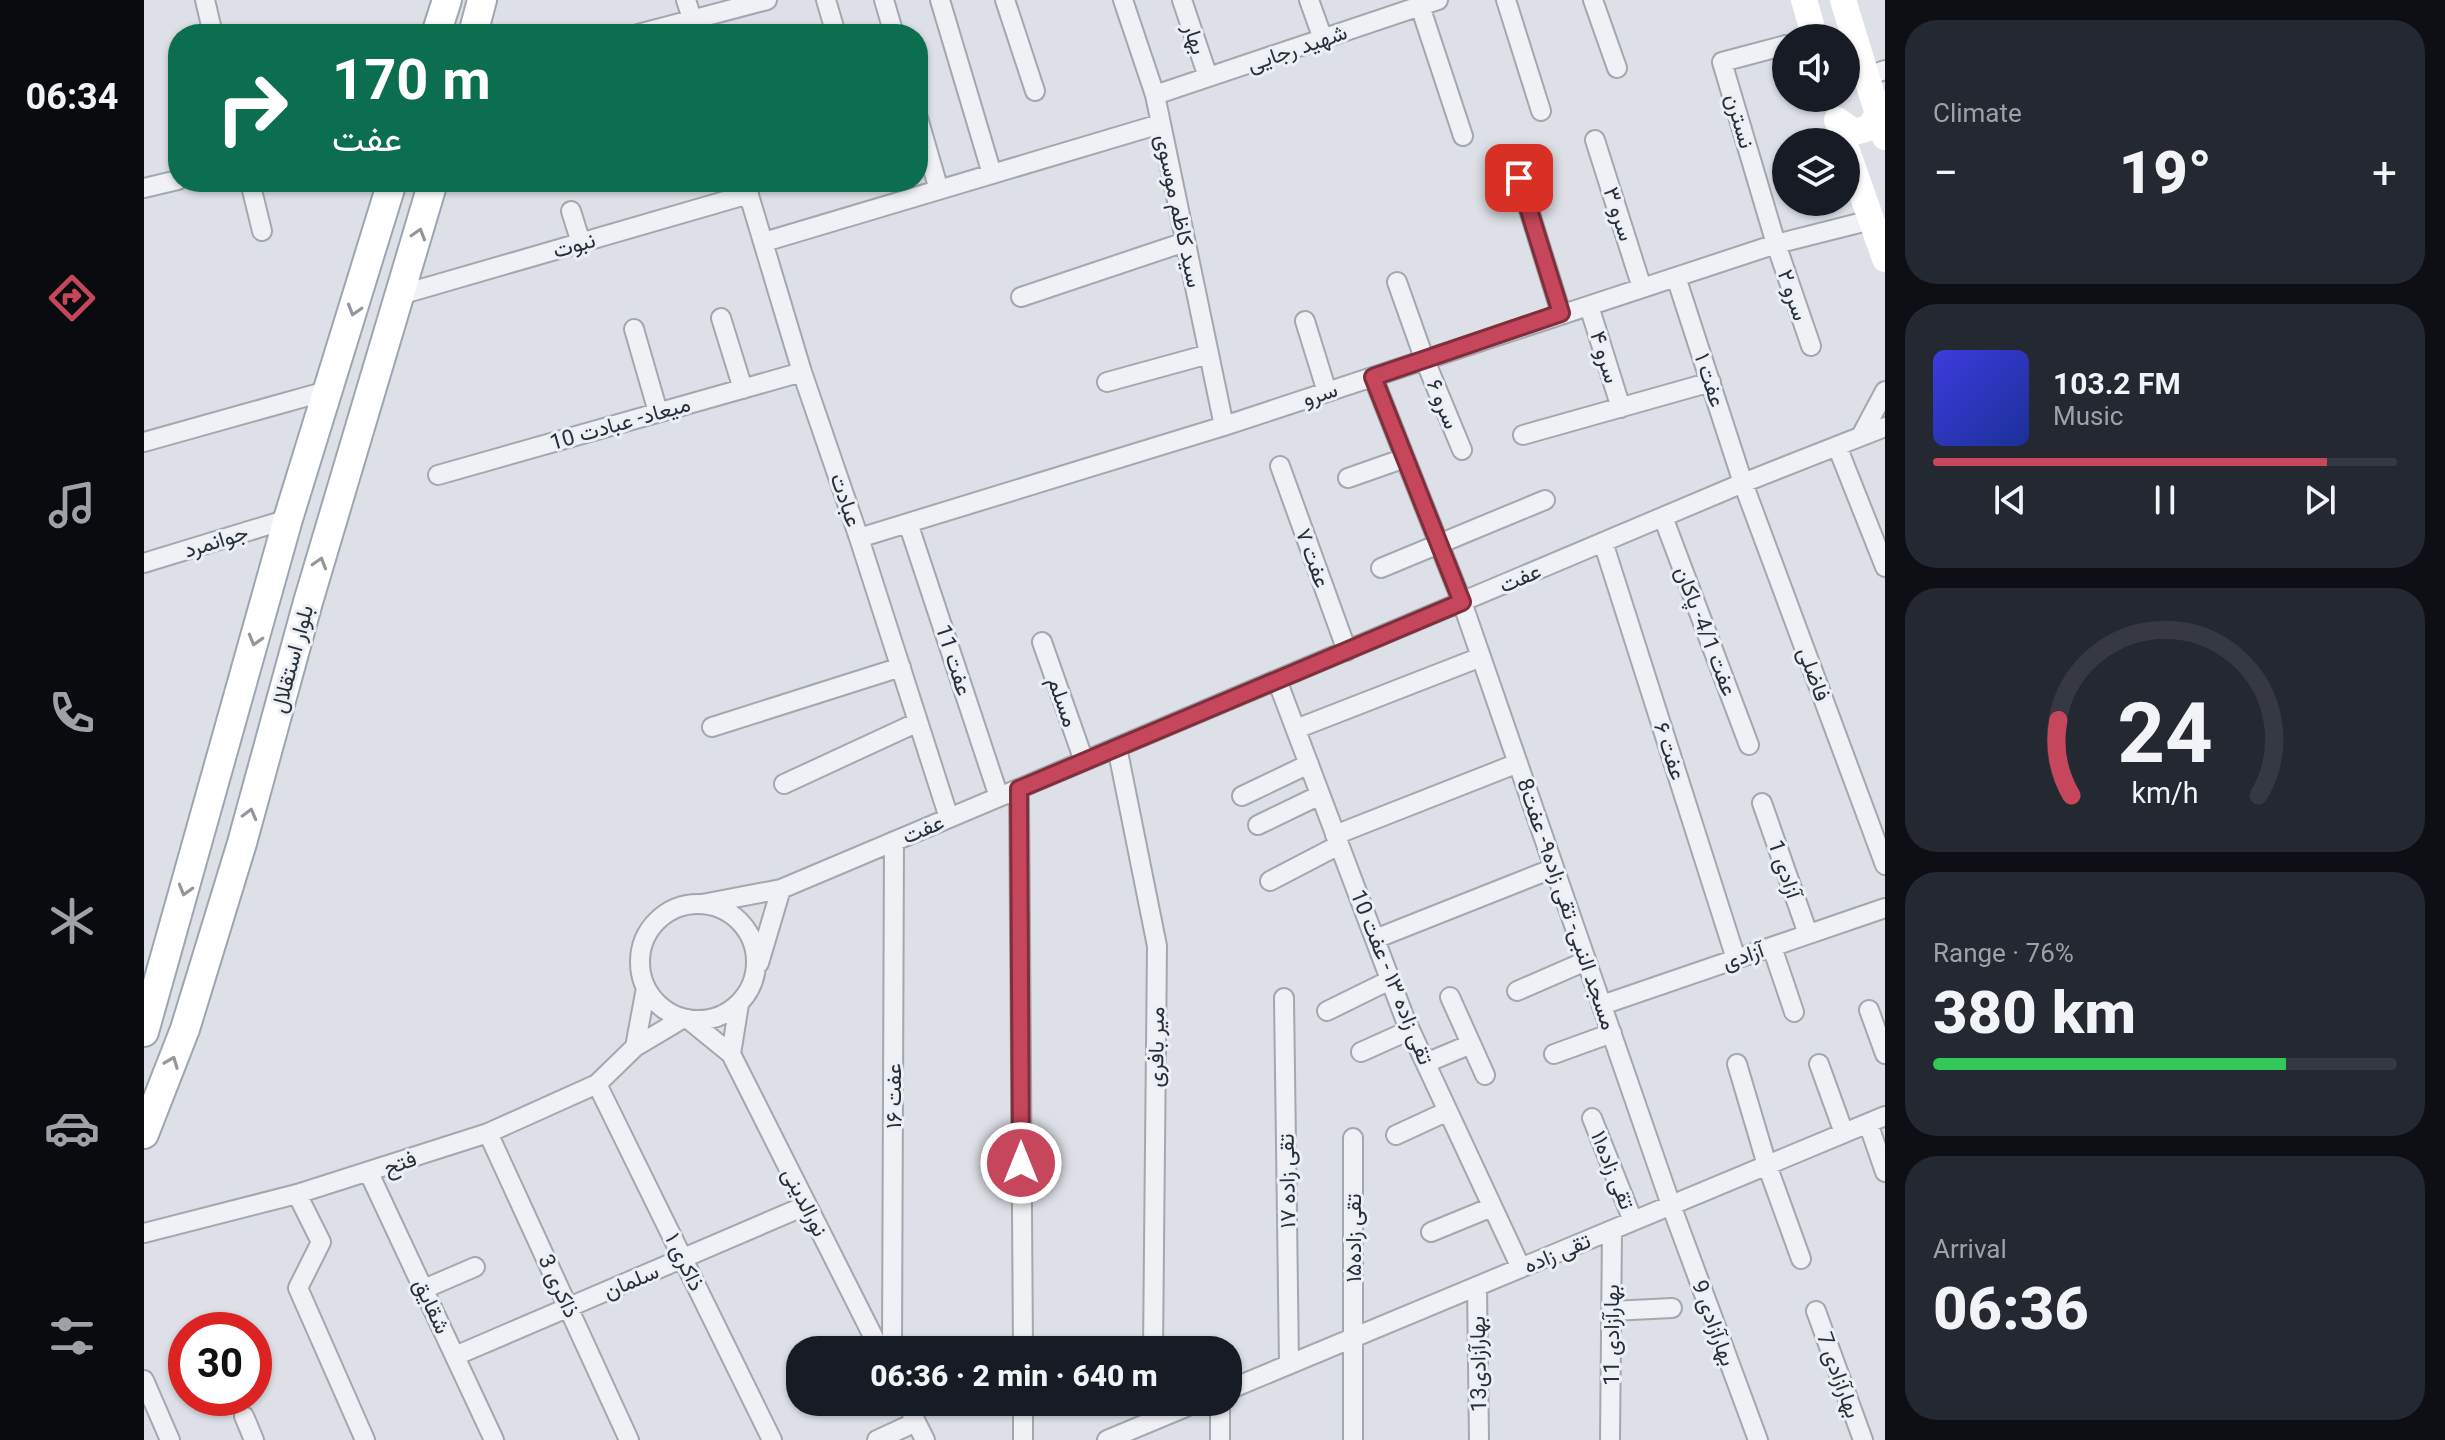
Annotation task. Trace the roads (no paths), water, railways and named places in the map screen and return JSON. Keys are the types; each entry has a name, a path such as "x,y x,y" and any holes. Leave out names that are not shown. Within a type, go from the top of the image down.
{"main road":[{"path":"439,24 447,0"},
{"path":"476,24 482,0"},
{"path":"1804,0 1810,24"},
{"path":"1838,120 1855,132 1882,125 1877,73 1843,0"},
{"path":"1860,156 1876,150 1885,153"},
{"path":"1860,190 1885,259"},
{"name":"بلوار استقلال","path":"144,1032 288,519 389,192"},
{"name":"بلوار استقلال","path":"144,1134 190,1015 430,192"}],"street":[{"path":"205,0 211,24"},
{"path":"686,0 694,24"},
{"path":"705,24 767,0"},
{"path":"826,0 833,24"},
{"path":"884,0 891,24"},
{"path":"940,0 992,174"},
{"path":"1005,0 1035,91"},
{"name":"سید کاظم موسوی","path":"1123,0 1155,95 1224,426"},
{"name":"بهار","path":"1182,0 1208,77"},
{"path":"1309,0 1323,39"},
{"name":"شهید رجایی","path":"1155,95 1323,39 1388,8 1420,6 1438,0"},
{"path":"1506,0 1541,111"},
{"path":"1593,0 1617,68"},
{"path":"1420,6 1463,136"},
{"name":"نسترن","path":"1772,49 1722,62 1776,244"},
{"path":"764,242 1160,124"},
{"name":"سرو ۳","path":"1595,140 1642,288"},
{"path":"928,152 939,190"},
{"path":"1519,178 1561,313"},
{"path":"144,188 168,182"},
{"path":"252,192 262,231"},
{"name":"نبوت","path":"400,295 581,243 735,192"},
{"name":"عبادت","path":"748,192 802,372 949,818"},
{"path":"571,211 581,243"},
{"name":"سرو","path":"859,538 1224,426 1776,244 1871,220"},
{"path":"1021,297 1185,242"},
{"name":"سرو ۲","path":"1776,244 1811,346"},
{"name":"عفت ۱","path":"1676,277 1743,483"},
{"name":"سرو ۶","path":"1397,282 1462,450"},
{"name":"سرو ۴","path":"1589,306 1621,408"},
{"path":"721,318 743,389"},
{"path":"1305,321 1327,392"},
{"path":"634,329 658,412"},
{"path":"1107,382 1209,354"},
{"name":"میعاد- عبادت 10","path":"438,475 802,372"},
{"name":"مسجد النبی- تقی زاده۹- عفت8","path":"1373,377 1462,602 1671,1205"},
{"name":"سرو ۴","path":"1523,435 1711,382"},
{"path":"144,442 330,390"},
{"path":"1861,436 1885,391"},
{"name":"عفت","path":"702,904 781,889 1743,483 1885,427"},
{"path":"1837,446 1885,567"},
{"path":"1348,478 1405,458"},
{"name":"عفت ۷","path":"1280,466 1347,651"},
{"name":"فاضلی","path":"1743,483 1885,865"},
{"path":"1381,568 1545,500"},
{"name":"عفت 4/1- پاکان","path":"1663,517 1749,745"},
{"name":"جوانمرد","path":"144,563 288,519"},
{"name":"عفت 11","path":"908,523 999,797"},
{"name":"عفت ۶","path":"1603,542 1736,959"},
{"name":"مسلم","path":"1042,642 1084,761"},
{"path":"1296,729 1481,657"},
{"path":"712,727 901,667"},
{"name":"تقی زاده ۱۳ - عفت 10","path":"1277,680 1410,1030 1521,1268"},
{"path":"784,784 918,722"},
{"name":"میر بافری","path":"1117,747 1157,946 1153,1336"},
{"path":"1270,881 1337,840 1518,763"},
{"path":"1242,796 1309,764"},
{"path":"1019,789 1023,1336"},
{"path":"1258,825 1320,795"},
{"name":"آزادی 1","path":"1762,803 1808,934"},
{"name":"عفت ۱۶","path":"892,1336 894,841"},
{"path":"1375,939 1554,868"},
{"path":"756,972 756,951 745,926 730,913 714,906 678,907 667,913 650,930 641,952 640,965 646,988 661,1007 685,1019 715,1019 739,1004 753,984 781,889"},
{"name":"آزادی","path":"1602,1005 1885,908"},
{"path":"1772,947 1794,1012"},
{"path":"1517,991 1586,961"},
{"path":"1327,1011 1390,980"},
{"path":"635,1047 646,988"},
{"path":"1450,997 1485,1075"},
{"name":"تقی زاده ۱۷","path":"1284,998 1289,1364"},
{"path":"731,1054 739,1004"},
{"path":"1869,1010 1885,1054"},
{"name":"فتح","path":"144,1233 297,1194 488,1133 597,1084 635,1047 685,1019"},
{"name":"نورالدینی","path":"685,1019 731,1054 873,1336"},
{"path":"1361,1052 1410,1030"},
{"path":"1554,1054 1612,1033"},
{"path":"1426,1063 1471,1044"},
{"path":"1737,1064 1767,1165 1801,1259"},
{"path":"1819,1064 1844,1133"},
{"name":"ذاکری ۱","path":"597,1084 772,1440"},
{"path":"1396,1135 1448,1111"},
{"name":"تقی زاده۱۱","path":"1592,1118 1633,1221"},
{"path":"1876,1120 1885,1172"},
{"name":"تقی زاده","path":"1242,1384 1876,1120"},
{"name":"ذاکری 3","path":"488,1133 629,1440"},
{"name":"تقی زاده۱۵","path":"1353,1138 1353,1440"},
{"name":"شقایق","path":"369,1173 494,1440"},
{"path":"297,1194 321,1242 298,1288 365,1440"},
{"name":"سلمان","path":"455,1356 807,1205"},
{"name":"بهارآزادی 9","path":"1671,1205 1758,1440"},
{"path":"1431,1232 1492,1207"},
{"name":"بهارآزادی 11","path":"1610,1440 1612,1230"},
{"path":"424,1289 475,1267"},
{"name":"بهارآزادی13","path":"1477,1287 1479,1440"},
{"path":"1612,1311 1672,1308"},
{"name":"بهارآزادی 7","path":"1816,1311 1863,1440"},
{"path":"144,1380 170,1440"},
{"path":"244,1416 254,1440"},
{"path":"913,1416 925,1440"},
{"path":"1023,1416 1023,1440"},
{"path":"1152,1416 1152,1421"},
{"path":"1107,1440 1164,1416"},
{"path":"1220,1416 1220,1440"},
{"path":"877,1440 916,1422"}]}
